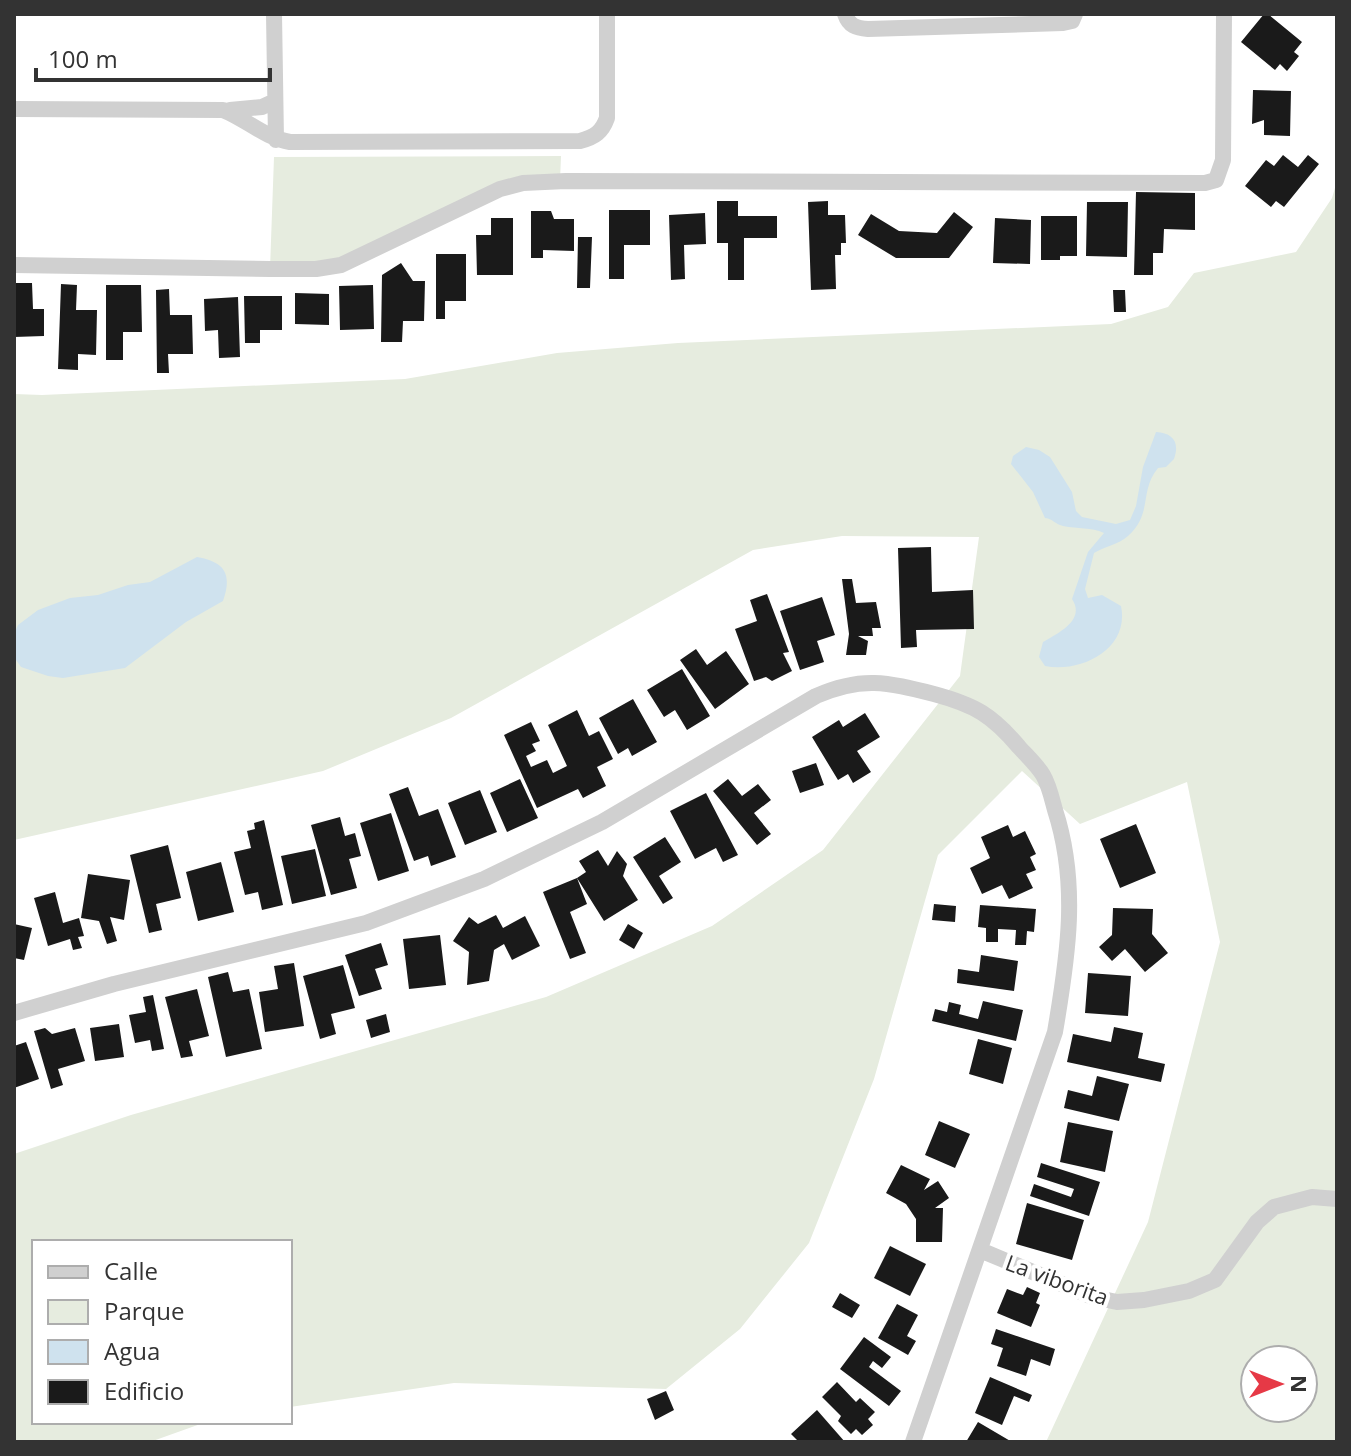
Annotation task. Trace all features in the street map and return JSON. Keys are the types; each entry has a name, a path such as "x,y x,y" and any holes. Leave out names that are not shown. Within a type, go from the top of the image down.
{"street":[{"path":"274,14 276,140"},
{"path":"223,110 241,117 276,140 290,142 580,141 594,137 604,128 607,118 607,14"},
{"path":"845,14 848,22 857,28 868,29 1063,23 1072,21 1075,14"},
{"path":"14,265 316,269 341,265 500,189 523,183 1205,183 1216,180 1223,160 1224,14"},
{"path":"14,109 223,110 262,107 275,101"},
{"path":"14,1013 114,984 366,923 484,879 602,822 816,696 842,685 875,682 977,707 1009,735 1044,776 1066,843 1070,903 1067,955 1055,1032 913,1442"},
{"name":"La viborita","path":"980,1250 1093,1297 1117,1302 1144,1300 1189,1291 1215,1280 1257,1222 1274,1207 1312,1197 1337,1199"}],"green space":[{"path":"561,156 560,181 523,183 341,265 270,269 274,157"},
{"path":"1337,181 1337,1442 1046,1442 1148,1222 1220,942 1187,782 1080,824 1022,771 938,855 874,1079 809,1243 740,1329 666,1389 454,1383 292,1407 292,1240 32,1240 32,1424 200,1424 150,1442 14,1442 14,1154 131,1115 546,997 712,926 823,850 960,676 979,537 842,536 753,550 451,718 323,771 14,840 14,394 405,379 557,353 678,343 1111,324 1168,307 1194,273 1296,252 1332,198"}],"water":[{"path":"1156,432 1167,434 1174,440 1174,459 1166,467 1158,468 1152,477 1136,528 1124,539 1094,553 1085,589 1088,598 1102,595 1121,606 1122,621 1118,634 1100,655 1087,661 1073,666 1045,666 1039,657 1043,642 1073,619 1075,607 1072,599 1088,552 1104,533 1063,526 1045,518 1033,492 1011,464 1013,456 1026,447 1050,457 1072,492 1076,511 1082,517 1116,524 1130,520 1136,506 1143,467"},
{"path":"197,557 215,562 224,571 227,584 223,601 186,622 125,668 63,678 21,667 14,657 14,634 18,625 38,610 70,598 98,595 128,585 150,582"}],"building":[{"path":"1264,14 1302,42 1294,52 1299,56 1287,71 1280,64 1275,70 1241,42"},
{"path":"1253,90 1291,91 1290,136 1264,135 1264,120 1252,124"},
{"path":"1283,155 1298,167 1308,155 1319,164 1284,207 1276,201 1271,207 1245,186 1266,160 1274,166"},
{"path":"1136,192 1195,193 1195,230 1164,229 1163,253 1153,253 1153,275 1134,275"},
{"path":"717,201 738,201 738,216 777,216 777,238 744,238 744,280 728,280 728,243 717,243"},
{"path":"828,201 828,215 845,215 846,243 841,243 841,255 835,255 836,289 811,290 808,202"},
{"path":"1087,202 1128,202 1127,257 1086,256"},
{"path":"609,210 650,210 650,245 624,245 624,279 609,279"},
{"path":"531,211 551,211 554,219 574,219 574,251 543,250 543,258 531,258"},
{"path":"954,212 973,227 949,258 896,258 858,235 871,214 899,231 937,233"},
{"path":"705,213 706,244 684,245 685,279 671,280 669,215"},
{"path":"1041,216 1077,216 1077,256 1041,260"},
{"path":"491,218 513,218 513,275 477,275 476,235 491,235"},
{"path":"995,218 1031,220 1030,264 993,263"},
{"path":"578,237 592,237 590,288 577,288"},
{"path":"436,254 466,254 466,301 445,301 445,319 436,319"},
{"path":"401,263 413,281 425,281 424,321 403,321 402,342 381,342 382,275"},
{"path":"14,283 32,283 33,309 44,309 44,336 14,337"},
{"path":"61,284 77,285 76,310 97,310 96,355 78,354 78,370 58,369"},
{"path":"106,285 141,285 142,332 123,332 123,360 106,360"},
{"path":"373,285 374,329 340,330 339,286"},
{"path":"169,289 170,315 192,315 193,354 168,354 169,373 157,373 156,290"},
{"path":"1113,290 1125,290 1126,312 1114,312"},
{"path":"295,293 329,294 329,325 295,324"},
{"path":"244,296 282,296 282,330 260,330 260,343 245,343"},
{"path":"238,297 240,357 219,358 218,330 205,331 204,299"},
{"path":"931,547 932,592 973,590 974,629 916,630 917,647 901,648 898,548"},
{"path":"842,579 852,579 856,603 876,602 881,628 872,628 873,636 858,636 868,641 866,655 846,655 849,634"},
{"path":"767,594 789,652 783,653 792,671 772,681 766,677 754,681 735,629 757,621 750,600"},
{"path":"822,597 835,635 817,641 824,662 800,670 780,611"},
{"path":"696,649 707,665 726,651 749,684 715,709 680,660"},
{"path":"682,669 710,716 687,730 675,710 664,717 647,690"},
{"path":"633,699 657,742 632,756 628,748 618,754 599,718"},
{"path":"577,710 589,736 599,731 613,759 597,767 606,786 583,798 578,789 537,808 504,735 531,722 540,741 532,744 536,751 526,756 531,767 547,760 553,773 567,766 548,725"},
{"path":"865,713 880,737 857,751 871,772 853,783 848,774 838,780 812,737 839,720 843,727"},
{"path":"816,763 824,785 800,793 792,771"},
{"path":"520,779 538,818 507,832 490,793"},
{"path":"728,779 742,796 758,784 771,800 754,813 771,834 757,845 713,791"},
{"path":"408,787 419,816 438,809 456,857 431,866 428,856 414,861 389,794"},
{"path":"480,790 497,832 465,845 448,803"},
{"path":"706,793 738,855 723,862 716,848 695,859 670,811"},
{"path":"391,813 409,871 378,881 360,823"},
{"path":"340,817 345,836 355,833 361,856 349,859 357,888 331,895 311,825"},
{"path":"264,820 283,905 262,910 258,892 245,895 234,852 251,848 247,831 255,829 254,823"},
{"path":"1136,824 1156,873 1120,888 1100,839"},
{"path":"1008,825 1013,837 1025,831 1036,854 1030,857 1036,870 1026,874 1033,888 1009,899 1002,885 982,894 970,868 990,858 981,837"},
{"path":"665,837 681,862 659,876 673,898 663,904 633,857"},
{"path":"168,845 181,898 156,904 162,930 149,933 130,855"},
{"path":"315,849 326,896 292,904 281,856"},
{"path":"598,850 608,866 617,851 627,864 623,876 638,900 604,921 577,878 586,872 579,861"},
{"path":"221,862 234,912 198,921 186,872"},
{"path":"88,874 130,880 124,920 110,917 117,941 107,944 99,921 81,918"},
{"path":"577,878 587,904 570,912 586,953 570,959 543,892"},
{"path":"55,892 63,923 79,918 84,936 78,937 82,948 73,950 70,939 48,946 34,898"},
{"path":"934,904 956,906 955,922 932,920"},
{"path":"980,905 1036,909 1034,932 1027,931 1026,945 1015,945 1016,930 998,929 998,942 986,942 986,928 978,927"},
{"path":"1113,908 1153,909 1152,934 1168,953 1145,972 1125,949 1112,961 1099,947 1112,935"},
{"path":"496,915 503,928 525,916 540,946 512,960 504,944 494,950 489,981 467,985 469,952 453,941 469,917 478,924"},
{"path":"14,924 32,928 24,960 14,958"},
{"path":"628,924 643,933 634,949 619,940"},
{"path":"440,935 446,985 409,989 403,939"},
{"path":"381,943 388,965 375,969 382,989 359,996 345,955"},
{"path":"981,955 1018,961 1014,991 957,983 958,969 979,972"},
{"path":"294,963 304,1026 265,1032 259,992 278,989 274,966"},
{"path":"343,965 355,1008 331,1014 336,1034 320,1039 303,976"},
{"path":"228,972 233,992 249,989 262,1049 226,1057 208,977"},
{"path":"1088,973 1131,976 1128,1016 1085,1013"},
{"path":"197,989 209,1036 189,1041 193,1056 181,1058 165,997"},
{"path":"153,995 164,1049 152,1051 150,1040 135,1043 129,1015 146,1012 143,997"},
{"path":"983,1001 1023,1010 1016,1041 932,1021 935,1009 947,1012 949,1002 961,1005 959,1014 978,1019"},
{"path":"386,1014 390,1032 371,1038 366,1020"},
{"path":"119,1024 124,1057 95,1061 90,1028"},
{"path":"1114,1027 1143,1033 1138,1058 1165,1064 1161,1082 1067,1062 1073,1034 1111,1042"},
{"path":"45,1028 52,1034 75,1028 85,1061 58,1069 63,1085 51,1089 34,1031"},
{"path":"978,1039 1012,1048 1003,1084 969,1074"},
{"path":"26,1042 39,1079 14,1088 14,1046"},
{"path":"1097,1076 1129,1084 1119,1121 1064,1108 1068,1090 1092,1096"},
{"path":"939,1121 970,1134 955,1168 925,1155"},
{"path":"1068,1122 1113,1131 1105,1172 1060,1162"},
{"path":"1041,1163 1100,1182 1089,1216 1030,1196 1034,1184 1071,1197 1074,1189 1037,1177"},
{"path":"901,1165 930,1179 924,1190 938,1181 949,1198 935,1208 943,1208 942,1242 916,1242 916,1219 906,1204 886,1193"},
{"path":"1027,1203 1084,1220 1072,1260 1016,1244"},
{"path":"890,1246 926,1264 910,1296 874,1278"},
{"path":"1027,1287 1040,1293 1036,1303 1040,1305 1031,1327 997,1313 1007,1289 1023,1295"},
{"path":"840,1293 860,1305 852,1318 832,1307"},
{"path":"897,1304 918,1315 907,1336 916,1341 908,1355 878,1338"},
{"path":"996,1329 1055,1349 1050,1366 1031,1359 1026,1376 997,1366 1003,1348 991,1344"},
{"path":"864,1337 891,1357 882,1368 873,1361 869,1367 901,1391 889,1406 840,1369"},
{"path":"990,1377 1032,1395 1029,1402 1014,1396 1002,1425 975,1413"},
{"path":"837,1382 856,1402 860,1398 875,1412 868,1419 873,1425 862,1435 856,1429 851,1434 838,1421 841,1416 822,1397"},
{"path":"666,1391 674,1410 655,1420 647,1399"},
{"path":"817,1410 845,1442 799,1442 791,1434"},
{"path":"978,1422 1012,1442 966,1442"}]}
